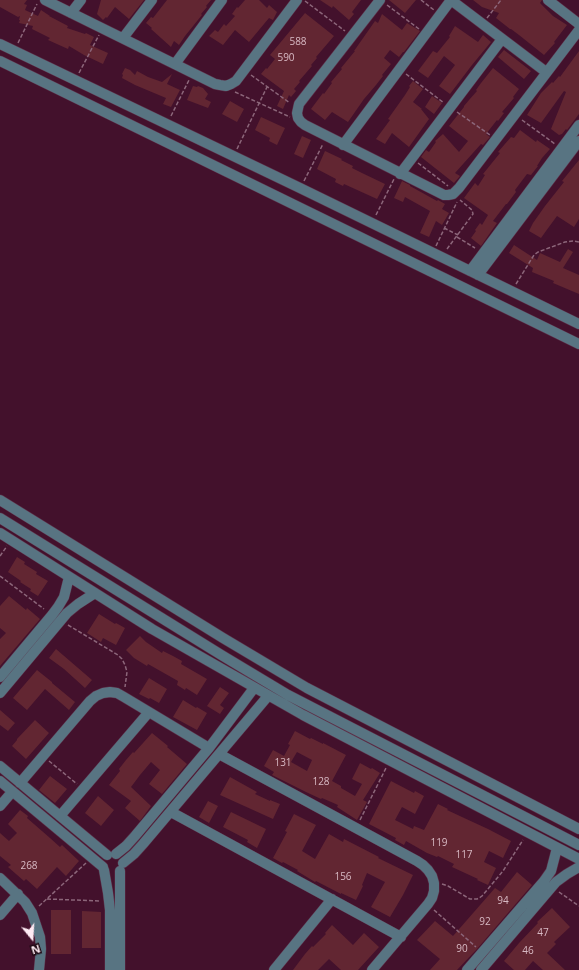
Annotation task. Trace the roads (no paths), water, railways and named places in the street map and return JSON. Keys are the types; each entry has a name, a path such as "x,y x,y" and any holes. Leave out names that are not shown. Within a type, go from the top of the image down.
{"street":[{"path":"45,0 215,84 226,86 236,81 297,0"},
{"path":"71,13 81,0"},
{"path":"123,38 152,0"},
{"path":"175,64 222,0"},
{"path":"343,145 451,0 546,72"},
{"path":"548,0 579,24"},
{"path":"383,2 351,36 299,104 297,113 301,122 305,125 444,195 456,192 579,30"},
{"path":"399,173 502,39"},
{"path":"0,44 579,324"},
{"path":"0,61 579,344"},
{"path":"474,273 483,253 579,125"},
{"path":"474,273 579,141"},
{"path":"289,202 299,188"},
{"path":"531,321 539,305"},
{"path":"0,500 223,638 307,688 579,829"},
{"path":"0,518 223,656 288,694 579,846"},
{"path":"0,533 172,641 268,696 579,859"},
{"path":"0,692 54,622 64,597 69,577"},
{"path":"116,590 124,577"},
{"path":"0,677 54,622 95,593"},
{"path":"110,970 109,901 103,860 131,841 209,748 254,688"},
{"path":"20,783 90,701 103,693 117,693 209,748"},
{"path":"0,781 109,873 117,873 268,696"},
{"path":"60,816 149,712"},
{"path":"220,754 424,865 428,870 432,876 434,884 432,898 372,970"},
{"path":"0,766 60,816 111,854 120,856 122,859 120,970"},
{"path":"0,806 12,792"},
{"path":"170,812 401,937"},
{"path":"467,970 544,881 551,871 557,848"},
{"path":"480,970 552,888 562,878 579,867"},
{"path":"0,878 18,894 32,913 40,937 41,949 39,970"},
{"path":"0,916 18,894"},
{"path":"274,970 332,900"}]}
